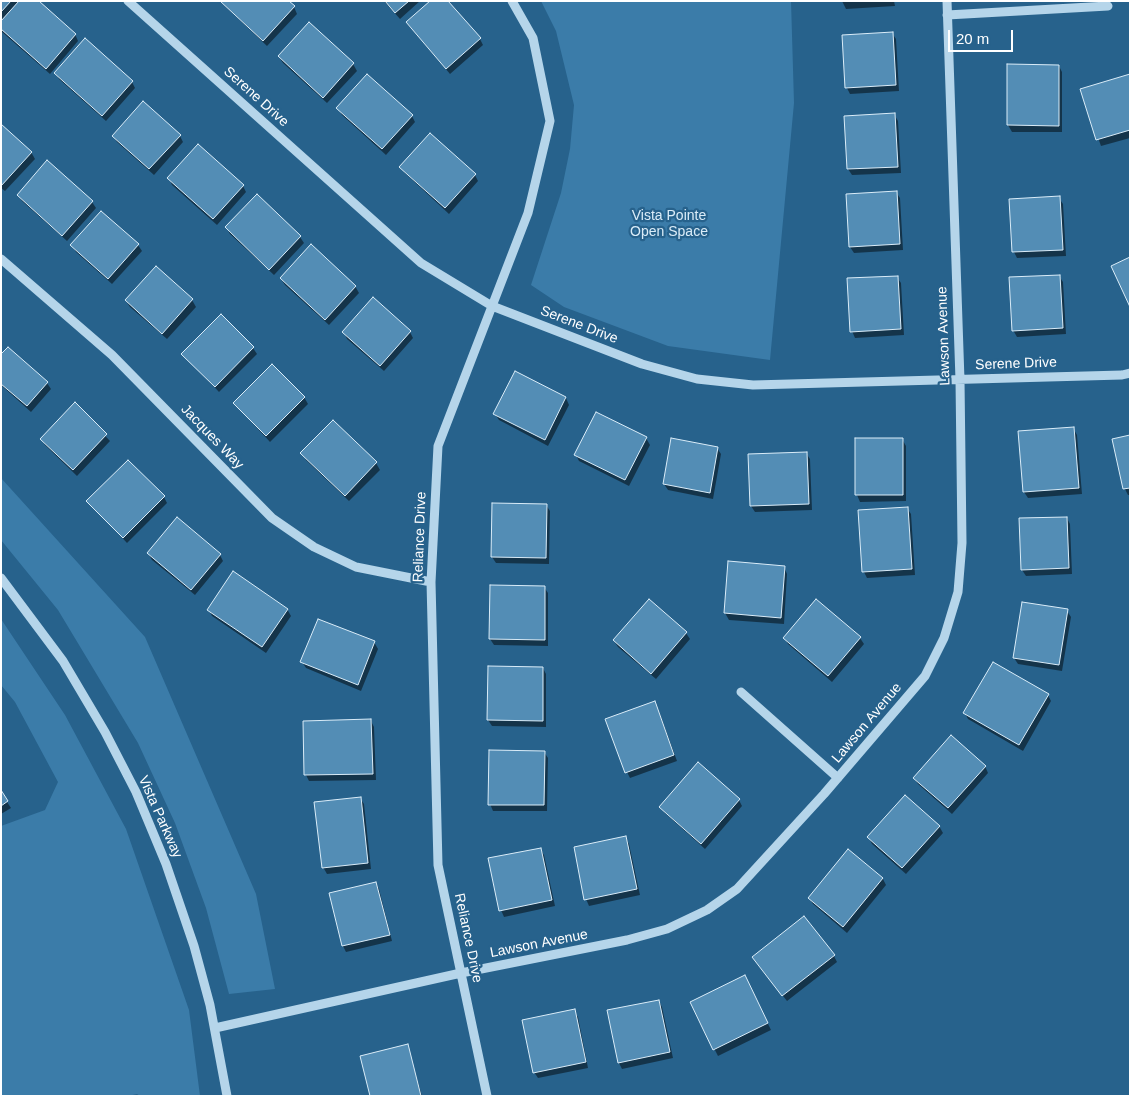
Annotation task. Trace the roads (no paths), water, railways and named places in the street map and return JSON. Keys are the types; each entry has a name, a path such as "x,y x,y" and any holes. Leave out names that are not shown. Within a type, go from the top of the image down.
{"street":[{"name":"Serene Drive","path":"128,1 421,263 492,306 642,364 697,379 753,386 1122,375 1130,372"},
{"name":"Reliance Drive","path":"486,1096 438,865 431,582 438,446 528,213 550,121 533,38 512,1"},
{"name":"Lawson Avenue","path":"215,1028 461,973 627,940 667,929 707,910 737,890 838,778 925,676 944,638 958,592 962,543 960,380 946,1"},
{"path":"947,15 1108,6"},
{"name":"Jacques Way","path":"1,259 112,355 272,518 314,547 356,568 431,582"},
{"name":"Vista Parkway","path":"1,578 63,661 105,732 136,792 166,864 194,946 215,1028 226,1096"},
{"path":"741,692 838,778"}],"park label":[{"name":"Vista Pointe Open Space","path":"669,224"}]}
